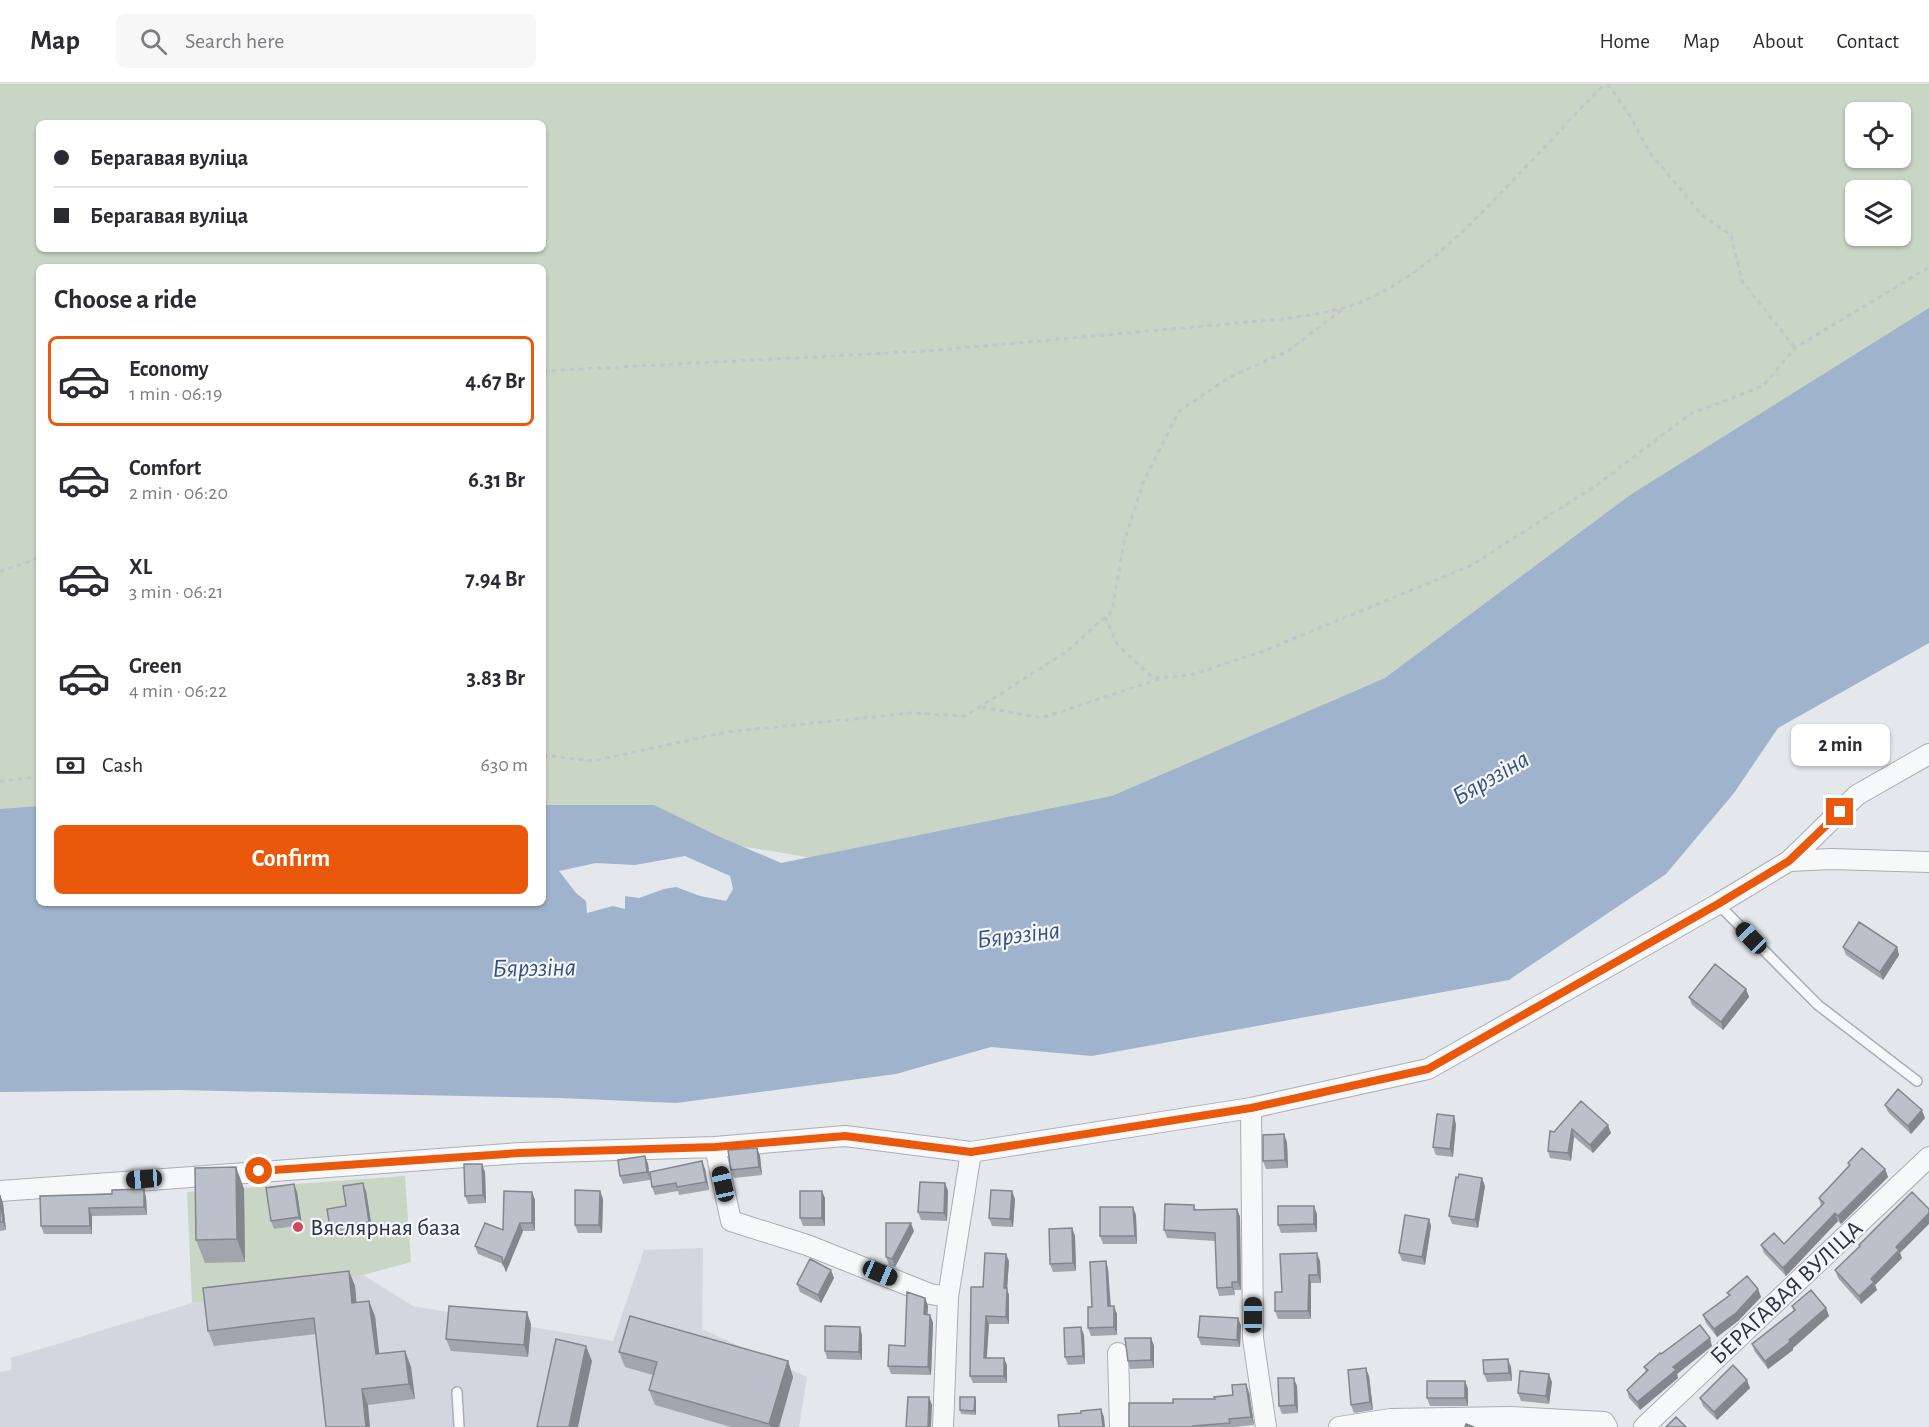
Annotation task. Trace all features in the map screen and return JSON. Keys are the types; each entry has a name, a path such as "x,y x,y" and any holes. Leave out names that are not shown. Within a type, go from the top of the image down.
{"street":[{"path":"0,1191 520,1153 715,1147 845,1136 971,1152 1251,1108 1428,1069 1718,904 1789,861 1857,795 1929,754"},
{"path":"1789,861 1831,859 1929,862"},
{"path":"1251,1108 1253,1338 1266,1427"},
{"path":"715,1147 731,1221 807,1245 930,1294 948,1297"},
{"path":"943,1427 948,1297 971,1152"},
{"name":"БЕРАГАВАЯ ВУЛІЦА","path":"1644,1427 1929,1157"},
{"path":"1118,1353 1120,1427"},
{"path":"1338,1427 1391,1419 1511,1417 1604,1422 1606,1427"}],"lane":[{"path":"1718,904 1818,1005 1917,1081"},
{"path":"457,1392 459,1427"}],"path":[{"path":"546,371 944,349 1282,319 1345,307 1371,297 1402,280 1442,250 1606,84 1627,111 1650,153 1702,215 1731,235 1742,281 1795,348"},
{"path":"1105,617 1117,645 1153,678 1190,675 1261,652 1470,566 1597,485 1690,414 1763,387 1795,348 1929,267"},
{"path":"546,755 593,761 726,732 911,713 965,716 1066,652 1112,611 1124,542 1143,483 1179,411 1230,377 1288,351 1345,307"},
{"path":"0,572 36,559"},
{"path":"980,707 1041,718 1167,677"},
{"path":"0,781 36,777"}],"shaded area":[{"path":"703,1248 702,1329 807,1377 799,1427 0,1427 0,1372 11,1370 11,1358 192,1303 363,1275 413,1306 613,1341 644,1250"}],"green space":[{"path":"0,84 1929,84 1929,323 1386,692 1108,810 812,858 593,821 546,821 546,264 36,264 36,817 0,820"},
{"name":"Вяслярная база","path":"405,1176 411,1262 363,1275 192,1303 187,1192"}],"water":[{"name":"Бярэзіна","path":"1929,308 1929,643 1778,728 1734,793 1666,874 1509,980 1092,1056 991,1047 896,1074 676,1103 560,1098 178,1090 0,1092 0,809 36,806 36,906 546,906 546,805 654,805 781,863 1112,796 1385,678 1630,495","holes":["685,856 730,876 733,889 726,901 700,896 676,887 639,898 625,896 625,909 613,906 587,913 586,901 576,893 559,871 596,863 635,865"]}],"building":[{"path":"1859,922 1897,947 1880,972 1843,947"},
{"path":"1715,964 1746,989 1721,1022 1689,997"},
{"path":"1898,1089 1922,1110 1908,1126 1885,1105"},
{"path":"1581,1101 1608,1125 1590,1145 1572,1129 1568,1153 1548,1151 1550,1131 1554,1132"},
{"path":"1437,1114 1454,1116 1450,1149 1433,1147"},
{"path":"1284,1134 1285,1160 1263,1161 1263,1135"},
{"path":"757,1148 759,1167 731,1170 728,1150"},
{"path":"1862,1148 1885,1169 1838,1216 1835,1213 1783,1268 1761,1245 1774,1233 1784,1244 1824,1203 1819,1198 1850,1165 1848,1163"},
{"path":"645,1156 647,1172 620,1176 618,1160"},
{"path":"702,1161 706,1182 677,1187 676,1183 652,1187 650,1172"},
{"path":"464,1164 482,1164 483,1195 465,1196"},
{"path":"236,1167 237,1239 196,1240 195,1168"},
{"path":"1459,1174 1482,1178 1475,1220 1449,1216 1456,1177 1458,1178"},
{"path":"920,1182 945,1183 944,1213 918,1212"},
{"name":"Вяслярная база","path":"363,1183 369,1222 330,1228 327,1209 346,1206 343,1186"},
{"path":"294,1184 299,1217 271,1221 266,1188"},
{"path":"144,1189 144,1207 89,1208 90,1226 41,1226 40,1196 112,1194 112,1190"},
{"path":"575,1190 600,1191 599,1225 575,1225"},
{"path":"991,1190 1012,1191 1010,1219 989,1218"},
{"path":"504,1191 532,1192 532,1223 520,1223 503,1264 502,1257 475,1246 485,1223 503,1230"},
{"path":"800,1191 822,1191 822,1218 800,1218"},
{"path":"1912,1192 1929,1209 1929,1213 1896,1247 1899,1250 1871,1279 1874,1282 1859,1296 1835,1270"},
{"path":"0,1195 3,1222 0,1222"},
{"path":"1165,1204 1194,1205 1194,1210 1237,1209 1238,1282 1232,1282 1232,1287 1217,1288 1215,1233 1164,1230"},
{"path":"1278,1206 1314,1206 1314,1224 1278,1225"},
{"path":"1100,1207 1133,1207 1135,1236 1100,1236"},
{"path":"1405,1215 1429,1219 1422,1257 1399,1253"},
{"path":"886,1223 911,1223 892,1259 886,1257"},
{"path":"1072,1228 1073,1263 1050,1264 1049,1229"},
{"path":"985,1253 1006,1254 1004,1288 1007,1288 1006,1317 986,1316 984,1358 1004,1358 1004,1376 970,1376 971,1287 983,1287"},
{"path":"1317,1253 1318,1275 1309,1275 1308,1311 1275,1311 1275,1292 1282,1292 1280,1254"},
{"path":"810,1259 831,1270 818,1295 797,1284"},
{"path":"1106,1261 1108,1306 1114,1306 1114,1327 1088,1328 1088,1307 1092,1307 1090,1262"},
{"path":"349,1271 352,1303 369,1301 376,1354 405,1351 409,1384 362,1389 366,1427 326,1427 314,1318 208,1331 203,1288"},
{"path":"1747,1276 1758,1289 1736,1313 1714,1329 1703,1315 1730,1295 1727,1293"},
{"path":"1811,1290 1826,1308 1789,1340 1790,1342 1765,1361 1752,1344 1795,1310 1792,1306"},
{"path":"907,1292 925,1298 924,1314 930,1315 928,1367 888,1366 889,1345 905,1346"},
{"path":"449,1306 527,1312 524,1345 446,1339"},
{"path":"630,1316 788,1361 769,1424 649,1390 657,1362 619,1352"},
{"path":"1200,1316 1238,1318 1237,1340 1198,1337"},
{"path":"1700,1325 1710,1338 1673,1367 1676,1370 1637,1402 1627,1390 1648,1370 1644,1367"},
{"path":"825,1326 860,1327 859,1352 825,1351"},
{"path":"1081,1327 1083,1356 1065,1357 1064,1328"},
{"path":"1125,1338 1151,1338 1151,1360 1128,1361"},
{"path":"556,1339 586,1346 569,1427 537,1427"},
{"path":"1508,1359 1509,1373 1484,1374 1483,1360"},
{"path":"1733,1365 1747,1380 1714,1412 1700,1398"},
{"path":"1366,1368 1370,1402 1351,1405 1348,1370"},
{"path":"1520,1371 1549,1374 1546,1396 1518,1393"},
{"path":"1278,1378 1294,1378 1295,1405 1279,1406"},
{"path":"1427,1381 1465,1381 1465,1398 1427,1398"},
{"path":"1246,1384 1251,1417 1229,1419 1230,1423 1193,1427 1129,1427 1129,1403 1173,1403 1173,1399 1215,1399 1214,1397 1233,1395 1232,1385"},
{"path":"908,1397 929,1397 928,1427 906,1427"},
{"path":"960,1397 975,1397 974,1411 960,1410"},
{"path":"1101,1409 1103,1427 1059,1427 1058,1415"},
{"path":"1676,1417 1686,1427 1666,1427"}],"place":[{"name":"Вяслярная база","path":"298,1227"}],"route":[{"path":"259,1171 520,1153 715,1147 845,1136 971,1152 1251,1108 1428,1069 1718,904 1789,861 1840,812"}]}
